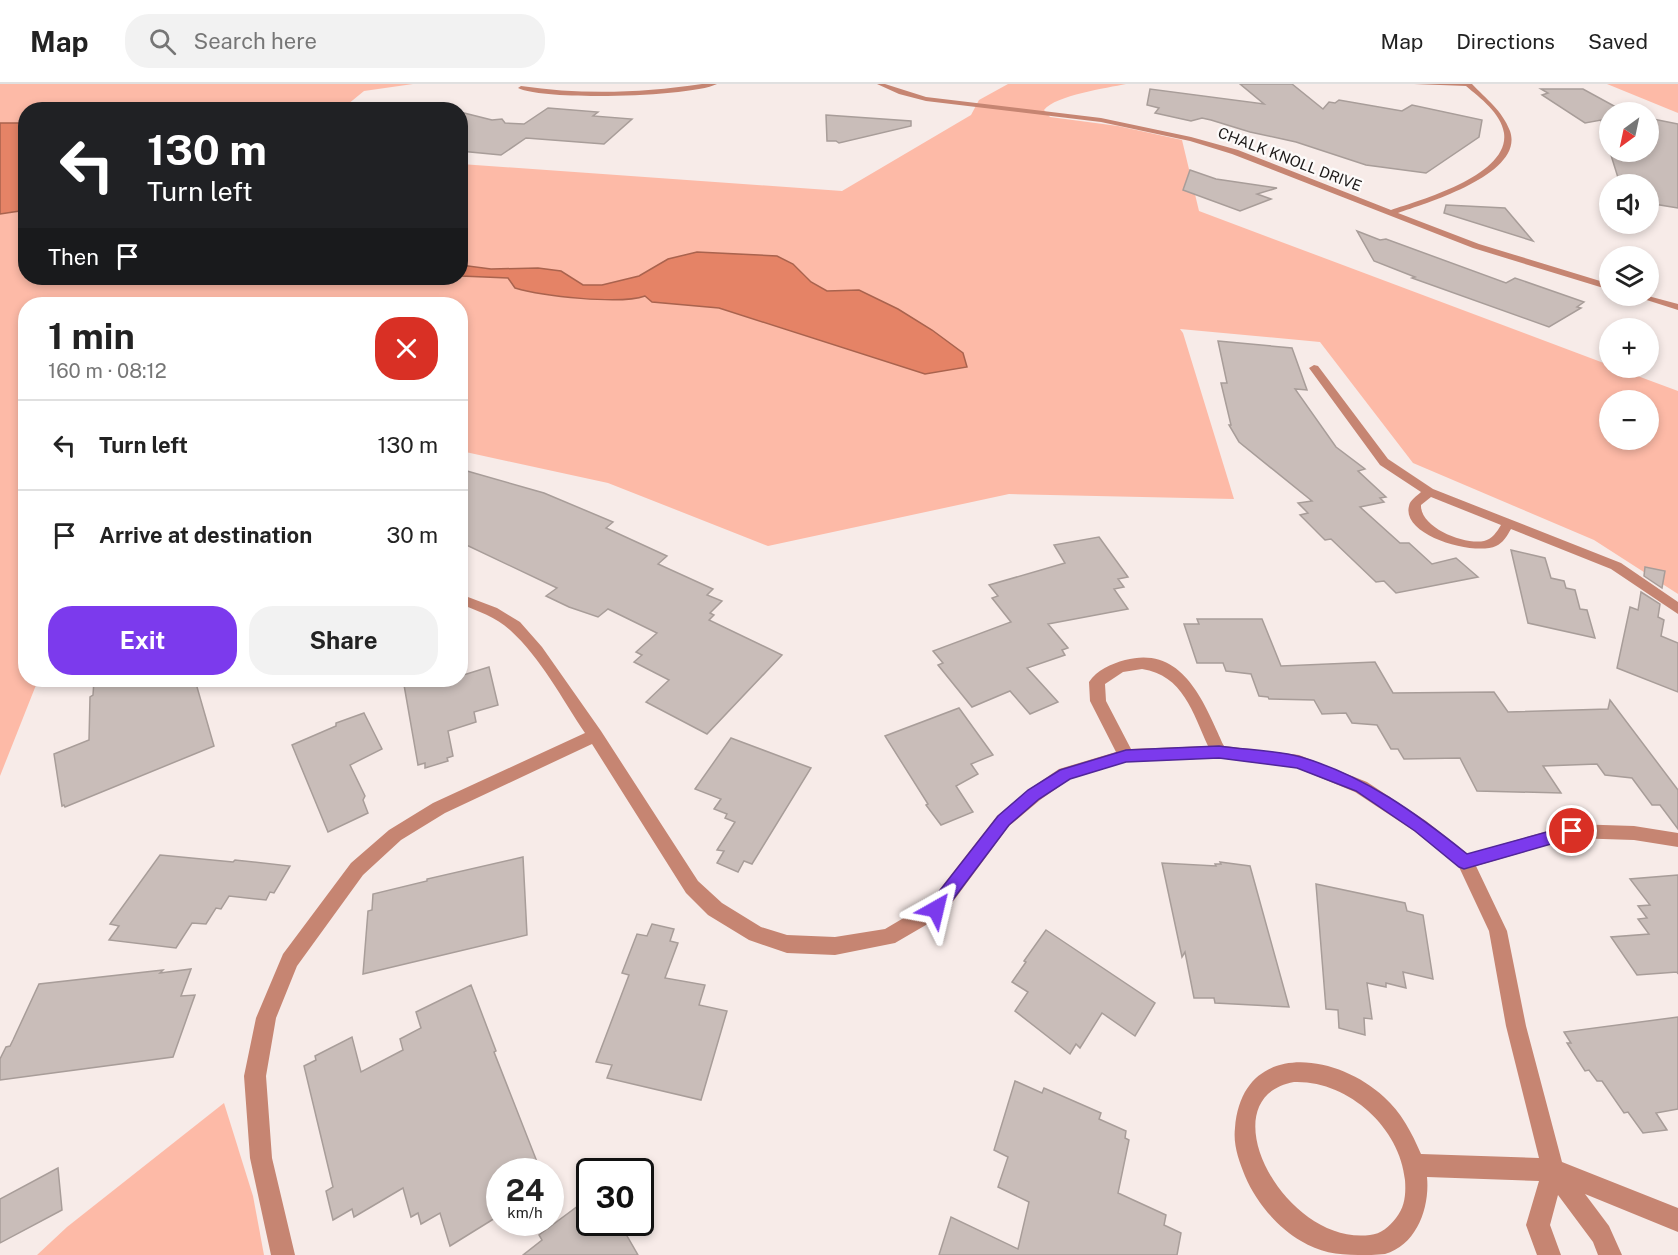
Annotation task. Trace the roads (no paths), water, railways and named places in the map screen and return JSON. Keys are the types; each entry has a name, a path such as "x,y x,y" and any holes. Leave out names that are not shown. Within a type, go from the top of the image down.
{"street":[{"path":"520,87 551,93 613,95 663,92 714,84"},
{"name":"CHALK KNOLL DRIVE","path":"880,84 901,93 926,99 1101,120 1176,135 1235,152 1476,246 1599,284"},
{"path":"1390,213 1468,183 1491,168 1502,157 1509,137 1507,125 1491,102 1468,84 1417,84"},
{"path":"1659,302 1678,307"},
{"path":"1314,368 1384,462 1429,492 1616,566 1678,609"},
{"path":"1429,492 1415,504 1415,514 1421,525 1441,536 1465,543 1487,545 1501,536 1509,522"},
{"path":"468,602 492,611 515,626 537,651 595,735 692,887 715,909 756,934 787,944 835,946 888,937 936,909 1003,821 1034,795 1065,774 1126,756 1219,752 1299,762 1361,787 1420,826 1464,862 1498,931 1516,1026 1552,1170 1600,1234 1610,1255"},
{"path":"1126,756 1098,701 1097,682 1108,671 1129,663 1152,666 1173,673 1188,687 1219,752"},
{"path":"283,1255 261,1158 255,1076 266,1018 290,960 357,869 395,835 439,808 595,735"},
{"path":"1464,862 1572,831 1635,833 1678,840"},
{"path":"1312,1072 1337,1079 1362,1093 1385,1113 1402,1138 1414,1165 1418,1195 1410,1221 1392,1240 1366,1248 1335,1244 1303,1229 1276,1205 1256,1176 1245,1145 1245,1117 1253,1096 1268,1081 1288,1073 1312,1072"},
{"path":"1414,1165 1552,1170 1678,1220"},
{"path":"1549,1255 1538,1225 1552,1170"}]}
